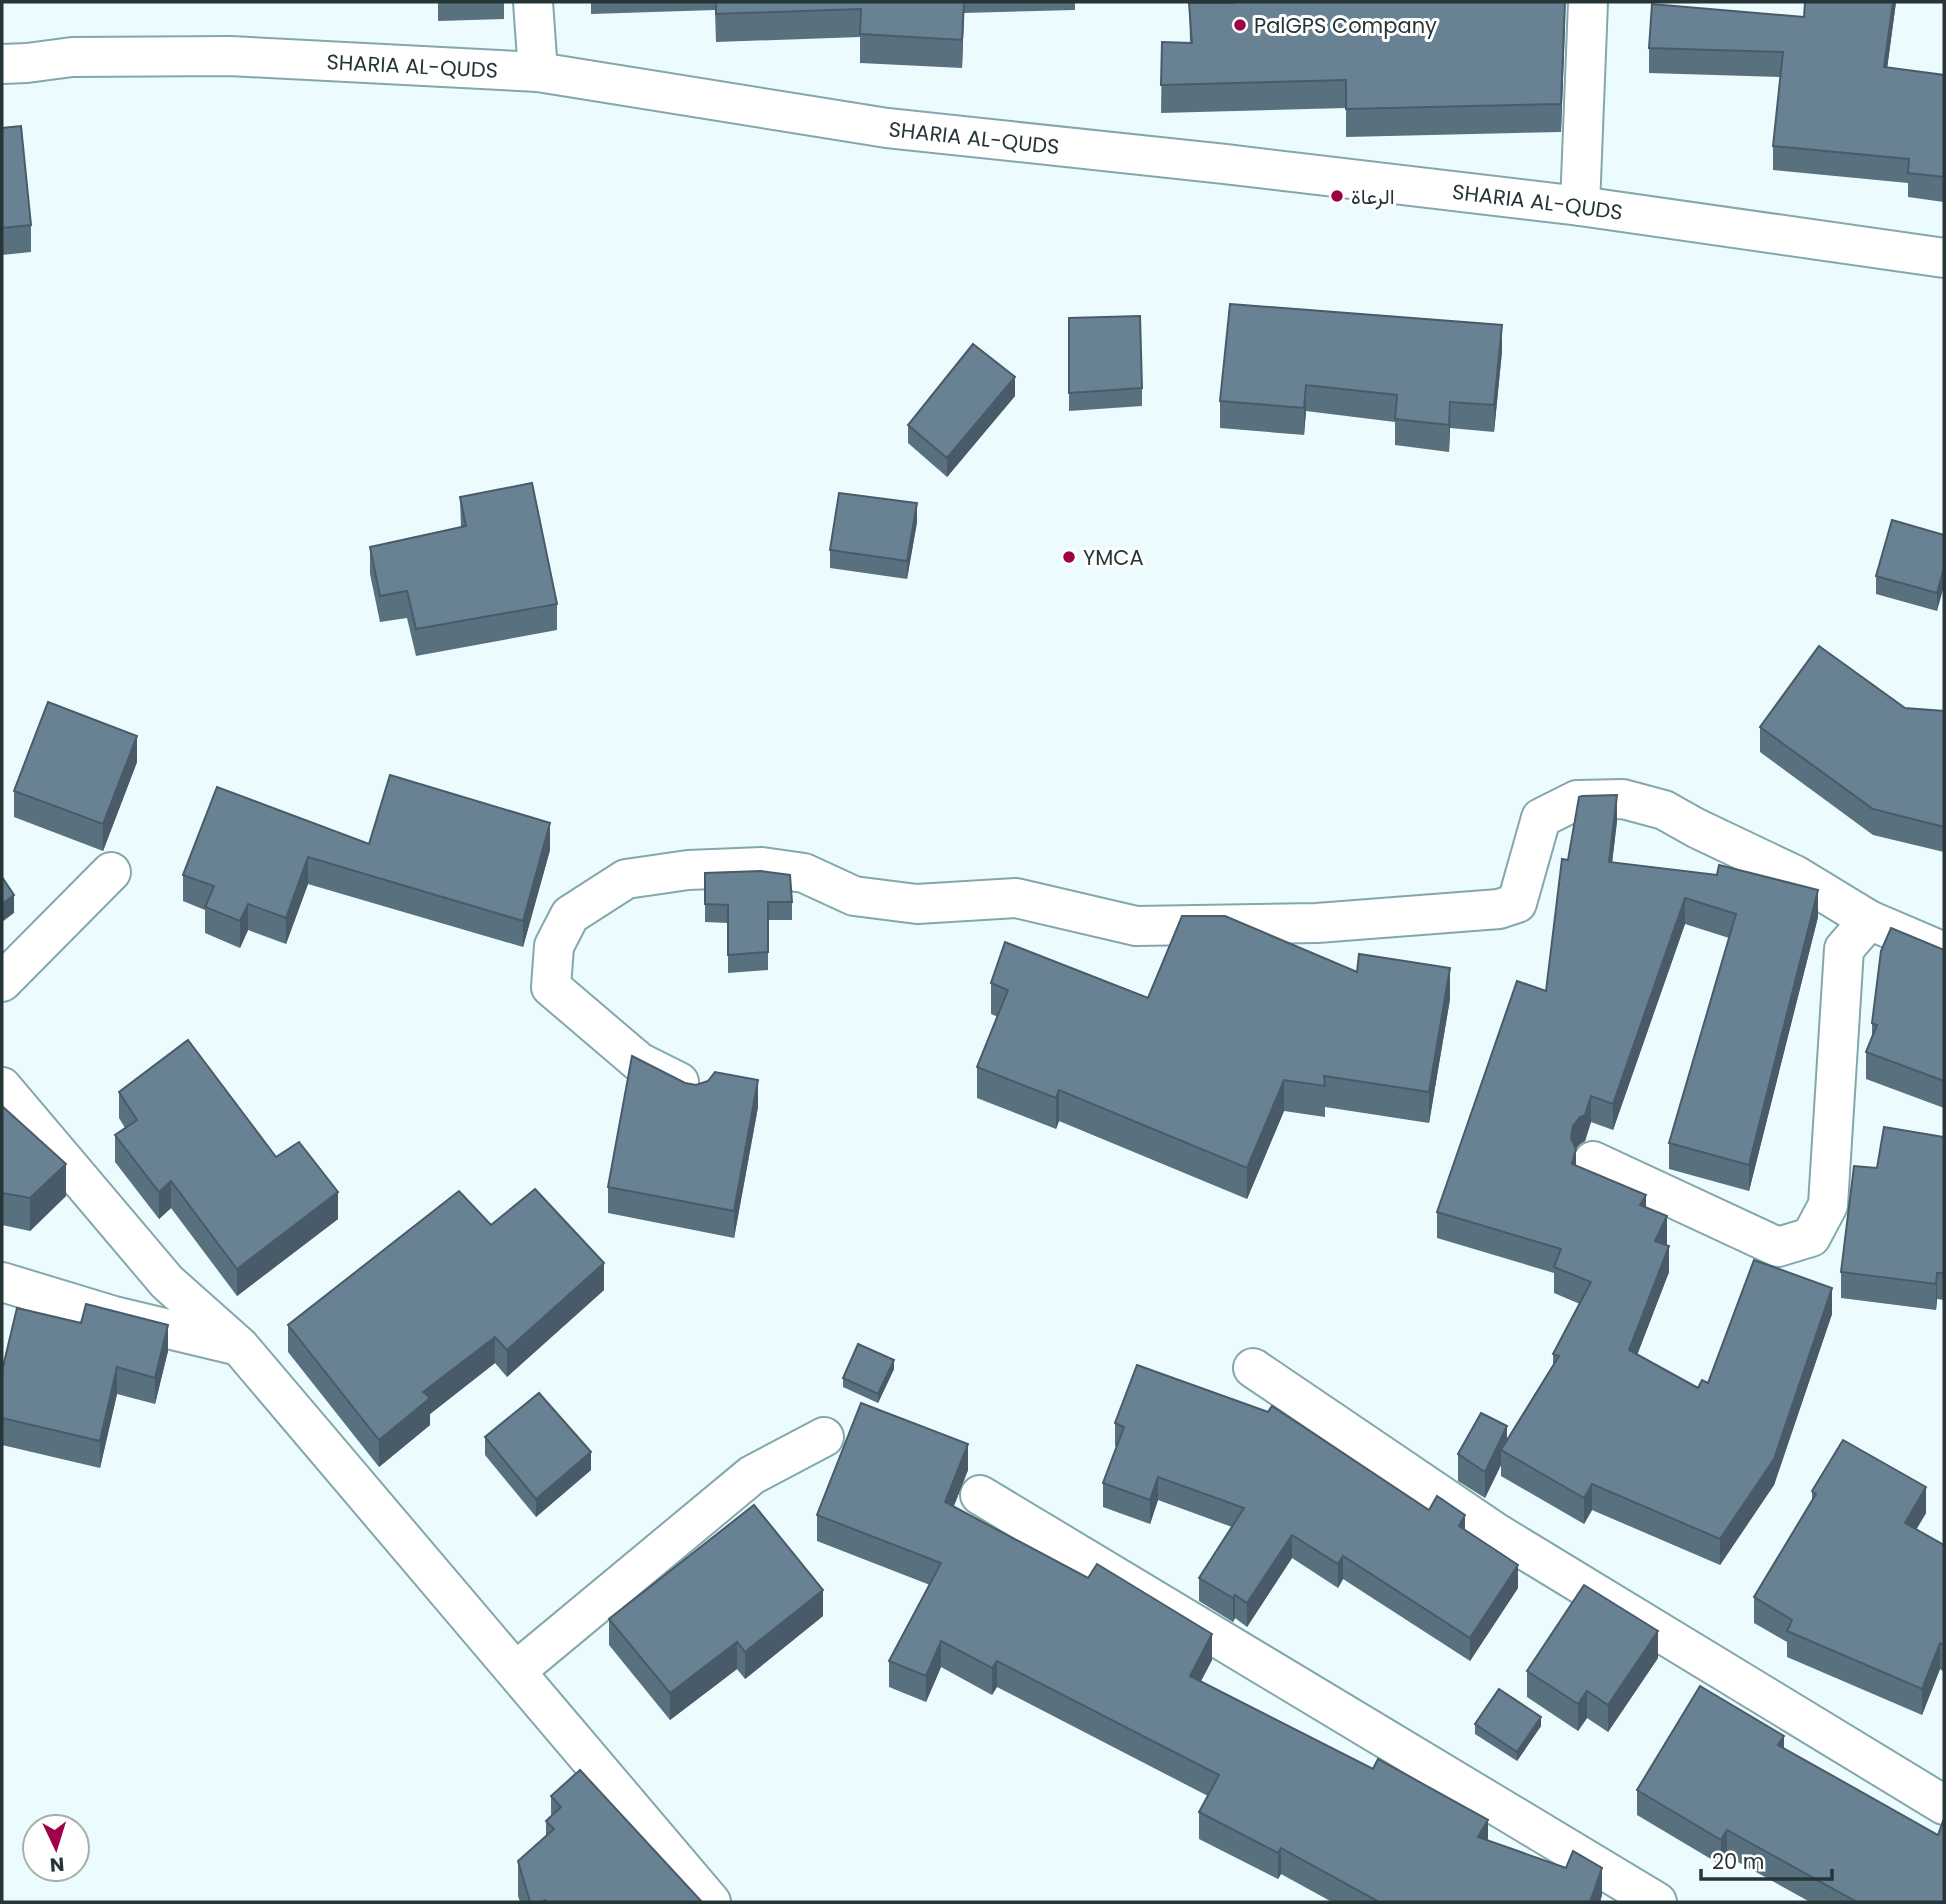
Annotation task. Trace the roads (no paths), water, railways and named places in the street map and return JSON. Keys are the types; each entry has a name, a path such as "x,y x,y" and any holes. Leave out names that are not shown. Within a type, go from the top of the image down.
{"street":[{"path":"533,2 538,72"},
{"path":"1580,205 1588,2"},
{"name":"SHARIA AL-QUDS","path":"2,64 72,57 230,56 538,72 887,128 1580,205 1944,258"},
{"path":"695,1090 639,1062 551,987 554,946 570,915 626,878 688,870 762,867 804,873 854,896 916,904 1016,898 1136,926 1317,923 1499,909 1517,903 1541,818 1577,800 1623,799 1664,810 1795,875 1869,919 1944,952"},
{"path":"2,982 111,872"},
{"path":"1593,1161 1778,1247 1811,1237 1828,1205 1844,949 1869,919"},
{"path":"2,1087 167,1282 240,1347 711,1902"},
{"path":"2,1282 114,1316 240,1347"},
{"path":"1253,1368 1495,1532 1944,1805"},
{"path":"516,1671 752,1475 824,1437"},
{"path":"980,1495 1657,1902"}],"place":[{"name":"PalGPS Company","path":"1240,25"},
{"name":"الرعاة","path":"1337,196"},
{"name":"YMCA","path":"1069,557"}]}
